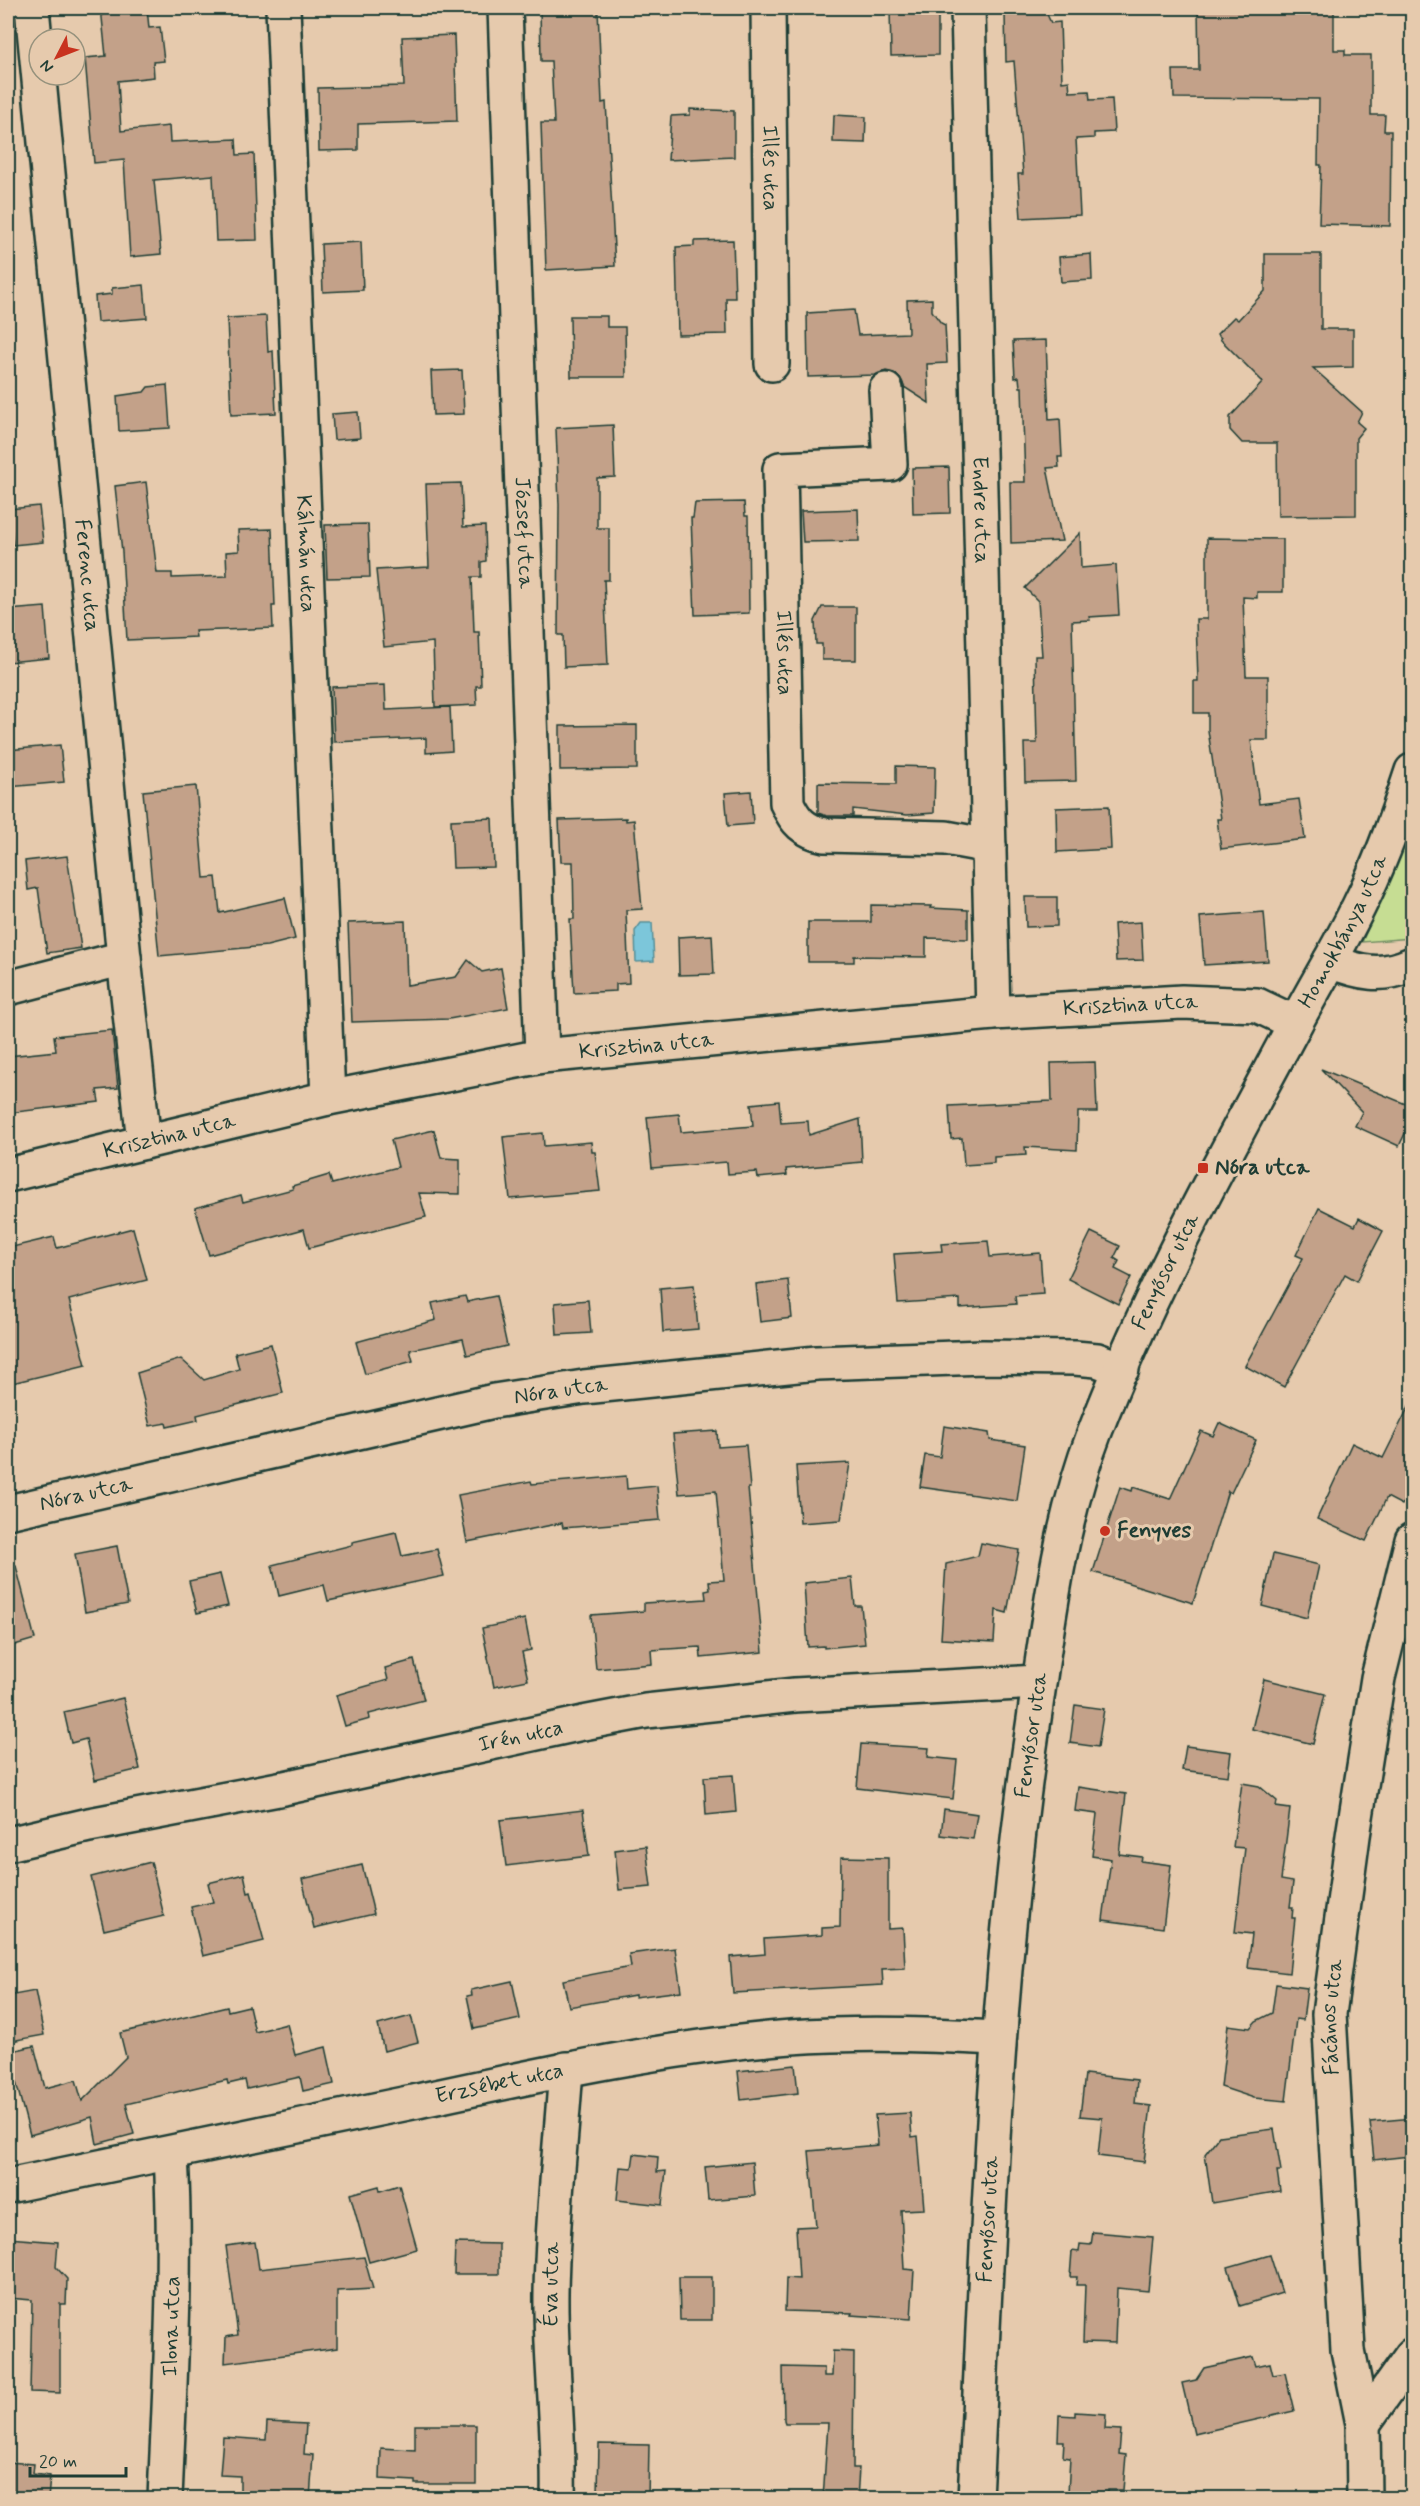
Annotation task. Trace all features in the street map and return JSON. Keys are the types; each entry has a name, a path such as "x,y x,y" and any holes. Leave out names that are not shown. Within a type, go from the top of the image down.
{"street":[{"name":"Ferenc utca","path":"32,8 124,958 144,1142"},
{"name":"Kálmán utca","path":"283,8 328,1098"},
{"name":"József utca","path":"505,8 542,1056"},
{"name":"Illés utca","path":"768,8 772,364"},
{"name":"Endre utca","path":"968,8 993,1013"},
{"name":"Illés utca","path":"886,390 890,464 780,468 787,802 799,824 811,833 946,838 989,846"},
{"name":"Homokbánya utca","path":"1295,1023 1359,906 1388,843 1413,771"},
{"path":"8,988 124,958"},
{"path":"1330,961 1359,972 1388,972 1413,964"},
{"name":"Krisztina utca","path":"8,1175 328,1098 542,1056 993,1013 1182,1002 1257,1005 1295,1023"},
{"name":"Fenyősor utca","path":"975,2499 998,2038 1018,1820 1057,1571 1075,1491 1093,1436 1122,1369 1170,1265 1295,1023"},
{"name":"Nóra utca","path":"8,1512 494,1401 584,1387 796,1364 983,1357 1075,1358 1097,1360 1122,1369"},
{"name":"Fácános utca","path":"1364,2499 1363,2424 1348,2350 1329,2014 1353,1836 1378,1678 1412,1542"},
{"name":"Irén utca","path":"8,1844 89,1825 284,1788 583,1723 646,1712 795,1695 1039,1682"},
{"name":"Erzsébet utca","path":"8,2186 171,2154 566,2069 689,2049 789,2037 916,2033 998,2038"},
{"name":"Éva utca","path":"558,2499 559,2464 554,2399 551,2293 566,2069"},
{"name":"Ilona utca","path":"165,2499 175,2229 171,2154"},
{"path":"1363,2424 1413,2355"}],"green space":[{"path":"1412,827 1412,938 1362,942"}],"water":[{"path":"641,923 652,923 654,961 636,962 635,931"}],"building":[{"path":"101,8 147,8 149,28 160,27 164,61 153,62 154,77 118,81 121,131 169,126 170,142 236,139 237,155 254,154 257,240 216,241 213,175 154,180 161,254 130,257 124,160 94,163 87,58 106,56"},
{"path":"540,8 598,10 602,103 606,102 615,266 546,270 541,123 554,123 551,61 541,61"},
{"path":"890,8 938,8 938,55 891,56"},
{"path":"1198,8 1334,8 1334,50 1345,50 1345,55 1371,55 1371,115 1385,115 1384,131 1391,131 1390,226 1319,224 1321,165 1318,165 1319,99 1174,98 1173,70 1199,70"},
{"path":"1046,12 1051,23 1060,22 1062,82 1069,81 1070,92 1089,91 1090,100 1112,99 1114,132 1094,133 1094,138 1076,139 1080,215 1021,218 1018,174 1023,174 1014,61 1006,62 1005,13"},
{"path":"454,35 457,121 358,124 358,150 319,151 318,88 404,86 402,37"},
{"path":"690,109 734,111 734,157 668,160 671,116 690,115"},
{"path":"834,115 866,117 865,143 833,142"},
{"path":"733,240 735,298 726,298 727,334 678,335 676,247 694,246 694,241"},
{"path":"361,242 363,290 323,292 321,244"},
{"path":"1091,254 1092,280 1061,282 1059,257"},
{"path":"1265,254 1321,254 1321,329 1353,329 1353,367 1313,368 1362,412 1357,422 1364,428 1356,438 1356,515 1278,516 1277,443 1242,443 1230,430 1230,417 1263,382 1217,334 1234,317 1238,320 1265,291"},
{"path":"144,285 147,318 97,322 95,296 112,294 112,288"},
{"path":"932,299 932,311 945,325 947,363 927,364 929,403 904,387 901,379 894,373 886,371 875,375 808,377 807,313 854,310 858,335 908,333 907,300"},
{"path":"266,316 268,352 273,351 276,413 231,415 227,318"},
{"path":"570,316 607,316 607,327 625,327 626,377 571,377"},
{"path":"1046,340 1049,420 1060,419 1062,457 1058,457 1059,467 1047,468 1062,541 1011,543 1010,482 1025,482 1022,387 1020,387 1019,377 1015,378 1013,341"},
{"path":"462,370 464,414 433,415 431,371"},
{"path":"167,385 170,428 119,431 117,396 144,392 148,387"},
{"path":"358,412 360,438 334,440 332,414"},
{"path":"613,425 615,477 597,478 597,528 609,528 609,580 604,580 608,665 564,667 563,635 558,635 559,505 556,428"},
{"path":"949,467 950,513 913,514 912,468"},
{"path":"146,482 157,573 172,573 172,578 227,576 226,552 239,551 238,530 272,529 275,606 272,606 273,628 195,631 196,637 127,640 122,552 115,486"},
{"path":"461,483 463,527 485,526 486,561 481,562 481,577 472,577 474,632 479,632 481,686 476,686 477,705 435,707 433,642 384,647 376,570 429,567 426,484"},
{"path":"744,502 745,516 748,516 749,613 695,615 691,518 693,518 695,503"},
{"path":"39,506 43,542 13,545 9,509"},
{"path":"858,509 859,541 803,542 801,511"},
{"path":"368,524 370,577 327,578 325,525"},
{"path":"1080,533 1081,568 1116,565 1119,615 1089,617 1090,620 1072,621 1076,781 1025,782 1024,743 1037,743 1035,656 1042,656 1038,601 1025,588"},
{"path":"1207,538 1283,539 1283,592 1257,592 1257,598 1243,597 1246,676 1268,676 1268,740 1251,740 1259,804 1299,799 1305,839 1221,849 1217,819 1221,819 1208,730 1208,713 1194,713 1194,681 1198,681 1196,619 1207,619"},
{"path":"45,607 49,658 8,662 8,610"},
{"path":"822,607 856,607 856,660 822,660 822,644 816,644 815,621"},
{"path":"385,685 386,710 450,707 452,751 426,753 426,738 334,742 332,687"},
{"path":"637,725 637,769 560,770 560,726"},
{"path":"60,745 64,782 8,787 8,750"},
{"path":"896,766 935,767 934,813 907,815 853,809 853,816 827,816 818,813 818,783 896,784"},
{"path":"196,786 204,878 216,877 220,913 285,898 295,939 267,946 159,956 143,791"},
{"path":"751,791 753,824 728,826 725,793"},
{"path":"1109,806 1111,849 1057,852 1056,808"},
{"path":"492,818 494,867 453,868 451,820"},
{"path":"626,818 626,821 634,820 642,909 626,910 629,983 616,984 616,991 574,993 570,919 574,919 573,862 561,862 559,820"},
{"path":"67,856 81,948 47,953 38,888 28,890 25,861"},
{"path":"1025,897 1057,897 1057,926 1026,927"},
{"path":"871,905 931,906 930,908 968,910 968,939 926,938 926,957 854,956 854,962 808,962 808,922 871,922"},
{"path":"1264,912 1268,961 1204,965 1200,917"},
{"path":"405,921 407,985 456,977 468,960 482,972 501,968 508,1008 449,1019 352,1022 348,923"},
{"path":"1141,922 1143,960 1116,961 1114,924"},
{"path":"712,935 714,974 679,975 678,937"},
{"path":"112,1030 118,1088 97,1090 99,1102 8,1113 8,1056 56,1051 54,1036"},
{"path":"1095,1062 1097,1112 1078,1112 1077,1150 1025,1147 1026,1155 994,1157 994,1163 964,1165 962,1138 951,1139 949,1106 1052,1101 1051,1063"},
{"path":"1321,1069 1413,1107 1413,1117 1399,1146 1355,1126 1362,1112"},
{"path":"779,1101 781,1123 808,1121 809,1135 860,1119 862,1162 786,1169 787,1175 758,1178 757,1172 728,1174 727,1162 652,1168 647,1117 679,1114 681,1132 753,1126 751,1104"},
{"path":"434,1130 441,1158 460,1159 460,1194 419,1193 426,1217 309,1248 304,1229 209,1255 195,1208 241,1195 243,1202 293,1189 292,1186 329,1175 332,1184 398,1167 391,1140"},
{"path":"543,1133 544,1146 591,1142 592,1152 595,1152 600,1191 510,1199 503,1137"},
{"path":"1319,1208 1355,1226 1359,1218 1383,1231 1357,1281 1345,1274 1284,1387 1245,1366 1303,1258 1296,1255"},
{"path":"133,1228 147,1280 69,1300 86,1365 8,1384 8,1248 54,1237 57,1248"},
{"path":"1091,1232 1120,1246 1114,1258 1119,1261 1115,1269 1131,1277 1118,1304 1068,1279"},
{"path":"988,1241 990,1257 1040,1253 1043,1294 1015,1296 1016,1304 960,1308 960,1299 898,1303 894,1254 942,1251 941,1244"},
{"path":"788,1280 792,1318 760,1322 756,1284"},
{"path":"694,1285 698,1329 663,1332 660,1288"},
{"path":"465,1296 467,1302 496,1296 507,1346 467,1355 463,1339 410,1350 413,1361 365,1374 356,1342 436,1320 432,1303"},
{"path":"588,1300 591,1333 557,1335 555,1303"},
{"path":"271,1344 283,1393 197,1415 198,1420 167,1427 166,1423 150,1426 137,1373 181,1359 204,1380 239,1369 235,1353"},
{"path":"1413,1398 1413,1482 1402,1505 1387,1497 1366,1541 1317,1519 1352,1443 1383,1458"},
{"path":"1219,1423 1256,1440 1231,1493 1228,1491 1193,1603 1093,1572 1120,1487 1132,1491 1133,1487 1170,1499 1201,1431 1213,1436"},
{"path":"944,1426 989,1433 990,1440 1025,1445 1017,1501 920,1487 925,1455 940,1457"},
{"path":"717,1431 718,1447 746,1445 763,1652 701,1658 700,1647 651,1650 652,1664 596,1669 591,1615 644,1611 644,1603 706,1599 705,1591 710,1590 709,1581 724,1580 716,1491 679,1494 673,1434"},
{"path":"850,1463 841,1520 800,1523 796,1466"},
{"path":"626,1476 627,1489 657,1486 660,1520 563,1528 562,1523 467,1542 458,1495 531,1481 532,1484"},
{"path":"396,1532 402,1556 437,1549 444,1576 328,1601 324,1585 279,1596 272,1565"},
{"path":"981,1543 1019,1550 1007,1613 996,1610 994,1642 941,1639 946,1564 978,1556"},
{"path":"117,1546 128,1604 85,1612 75,1554"},
{"path":"1273,1554 1319,1565 1307,1618 1262,1606"},
{"path":"16,1566 35,1639 8,1647 8,1567"},
{"path":"220,1574 228,1606 197,1613 189,1581"},
{"path":"852,1578 855,1606 861,1606 865,1644 824,1648 824,1646 808,1647 804,1583"},
{"path":"525,1619 531,1650 522,1652 528,1680 494,1687 482,1628"},
{"path":"414,1660 424,1700 369,1714 370,1719 345,1726 336,1695 388,1680 385,1668"},
{"path":"1264,1679 1325,1694 1313,1744 1252,1729"},
{"path":"123,1698 140,1769 95,1780 86,1739 71,1743 64,1712"},
{"path":"1075,1705 1104,1709 1098,1747 1070,1743"},
{"path":"861,1744 929,1748 928,1757 957,1760 953,1799 857,1788"},
{"path":"1186,1746 1231,1752 1228,1776 1182,1770"},
{"path":"733,1775 736,1812 706,1815 704,1777"},
{"path":"1242,1783 1259,1786 1277,1801 1276,1807 1290,1809 1281,1880 1293,1882 1290,1907 1293,1907 1292,1918 1295,1918 1289,1973 1248,1968 1252,1934 1235,1932 1245,1848 1233,1847"},
{"path":"1078,1787 1126,1794 1119,1854 1142,1857 1141,1861 1171,1865 1163,1928 1103,1920 1111,1859 1092,1856 1097,1814 1075,1811"},
{"path":"944,1809 977,1814 973,1839 941,1835"},
{"path":"583,1810 589,1856 506,1866 500,1820"},
{"path":"646,1846 651,1887 619,1890 615,1850"},
{"path":"841,1857 888,1858 888,1929 903,1928 905,1968 882,1969 883,1985 733,1993 730,1957 765,1954 764,1939 822,1935 822,1928 840,1927"},
{"path":"151,1862 164,1916 104,1930 91,1877"},
{"path":"362,1865 374,1914 314,1928 302,1879"},
{"path":"244,1874 264,1941 203,1956 191,1907 213,1902 208,1883"},
{"path":"675,1948 681,1991 635,1997 635,1995 569,2007 563,1980 631,1967 629,1954"},
{"path":"512,1981 520,2019 474,2029 467,1996 472,1995 471,1990"},
{"path":"1276,1984 1307,1988 1303,2020 1296,2019 1286,2101 1254,2098 1221,2087 1228,2025 1250,2028 1256,2021 1272,2013"},
{"path":"35,1991 44,2035 11,2041 8,1996"},
{"path":"249,2006 255,2032 287,2024 295,2055 326,2047 334,2084 303,2091 300,2077 247,2089 245,2080 228,2084 227,2080 126,2104 134,2134 97,2144 92,2117 30,2135 8,2052 34,2046 45,2088 76,2080 82,2101 126,2057 120,2033 227,2007 228,2011"},
{"path":"411,2016 418,2042 384,2051 378,2025"},
{"path":"795,2065 798,2093 741,2100 738,2071"},
{"path":"1085,2074 1137,2080 1135,2104 1151,2106 1144,2162 1098,2156 1102,2118 1080,2116"},
{"path":"910,2113 912,2137 918,2136 924,2209 901,2210 904,2269 914,2270 911,2319 851,2315 852,2313 785,2311 786,2278 799,2279 796,2227 816,2226 809,2151 878,2145 875,2115"},
{"path":"1413,2118 1413,2153 1409,2153 1409,2156 1374,2160 1370,2122"},
{"path":"1274,2129 1281,2171 1277,2171 1280,2191 1212,2203 1205,2154 1219,2136"},
{"path":"634,2154 658,2157 657,2172 666,2171 662,2205 617,2200 620,2167 632,2168"},
{"path":"752,2162 755,2196 708,2200 705,2167"},
{"path":"399,2185 417,2249 369,2262 350,2194 379,2186 380,2191"},
{"path":"1093,2232 1153,2237 1148,2291 1117,2288 1115,2343 1083,2342 1085,2285 1076,2285 1077,2277 1070,2277 1072,2251 1079,2252 1080,2244 1091,2245"},
{"path":"8,2238 58,2242 56,2267 67,2279 66,2304 60,2304 60,2393 30,2392 32,2300 8,2298"},
{"path":"255,2242 259,2269 364,2257 373,2289 337,2291 337,2348 225,2363 226,2337 238,2335 226,2246"},
{"path":"455,2243 499,2244 499,2274 454,2274"},
{"path":"1270,2255 1282,2293 1240,2306 1228,2267"},
{"path":"679,2277 712,2277 712,2320 680,2320"},
{"path":"833,2351 854,2352 853,2468 859,2468 857,2499 823,2499 828,2423 785,2423 784,2420 783,2367 824,2368 824,2376 832,2376"},
{"path":"1253,2357 1256,2366 1270,2363 1273,2375 1285,2373 1294,2411 1194,2434 1182,2383 1196,2380 1204,2368"},
{"path":"1075,2412 1106,2414 1105,2429 1121,2430 1119,2454 1126,2455 1123,2490 1108,2490 1108,2493 1094,2492 1094,2495 1068,2493 1070,2458 1063,2457 1064,2441 1058,2441 1059,2415 1075,2416"},
{"path":"267,2422 306,2424 304,2454 313,2455 310,2499 240,2499 240,2476 220,2475 223,2437 266,2440"},
{"path":"415,2425 476,2425 476,2484 415,2484 415,2481 380,2479 381,2448 415,2450"},
{"path":"599,2444 649,2445 648,2499 616,2499 616,2494 598,2494"},
{"path":"8,2462 34,2464 33,2474 50,2476 48,2499 8,2499"}],"place":[{"name":"Nóra utca","path":"1203,1168"},
{"name":"Fenyves","path":"1105,1531"}]}
